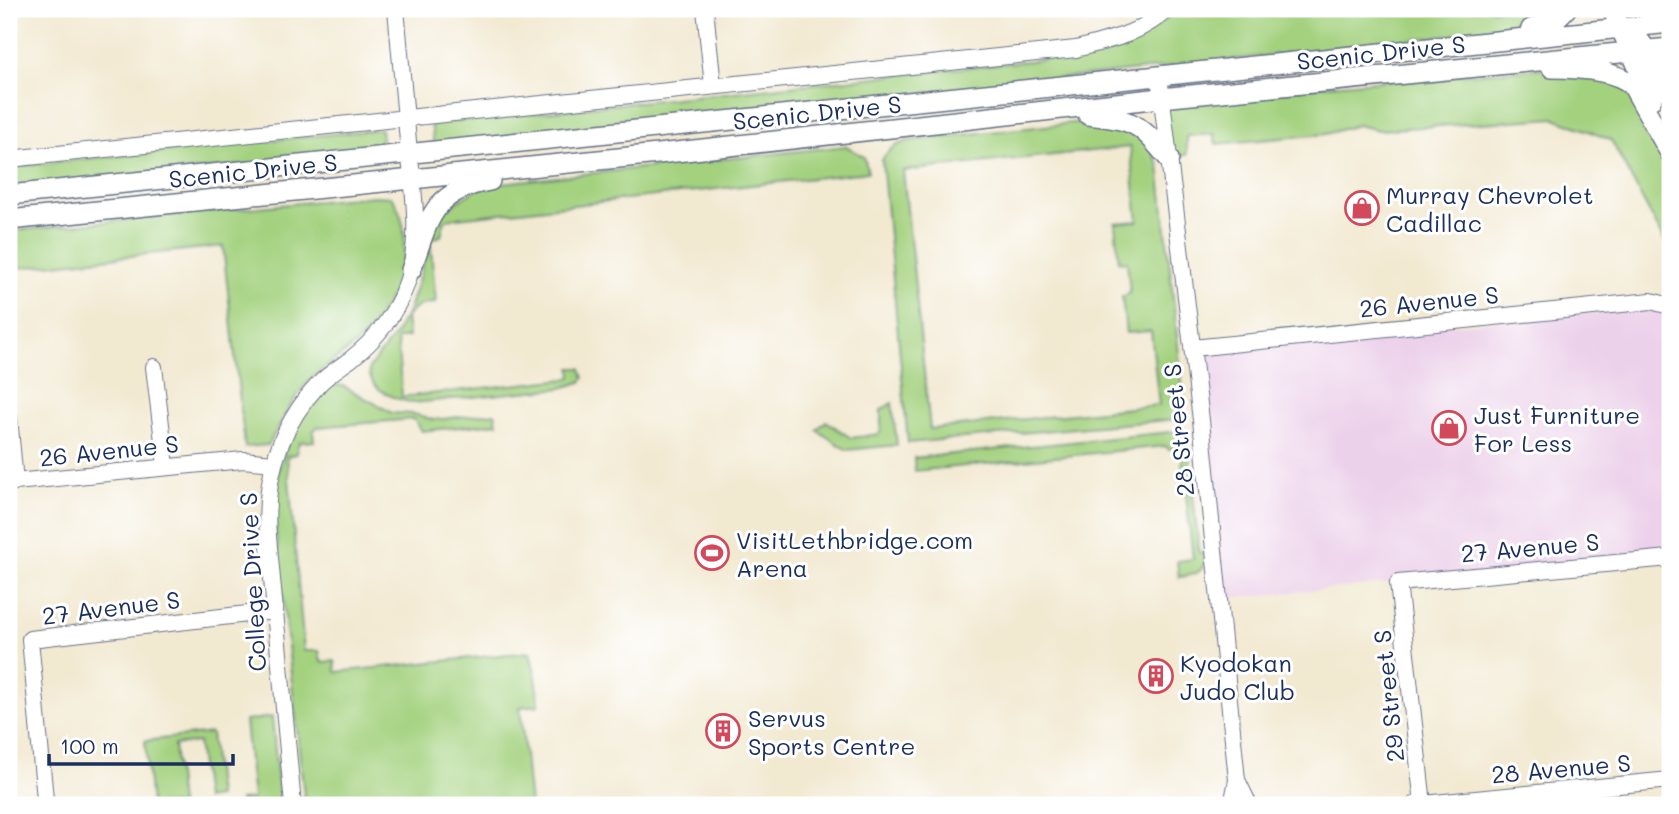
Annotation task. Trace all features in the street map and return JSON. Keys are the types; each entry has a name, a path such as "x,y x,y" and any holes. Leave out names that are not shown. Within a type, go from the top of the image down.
{"main road":[{"path":"1476,42 1538,27 1554,21 1566,9"},
{"path":"1612,9 1620,27 1634,33 1670,138"},
{"path":"1651,18 1656,41 1670,48"},
{"name":"Scenic Drive S","path":"9,195 1620,27 1651,18"},
{"name":"Scenic Drive S","path":"9,220 658,154 1161,98 1670,48"},
{"path":"1639,51 1670,94"},
{"path":"1418,73 1561,68 1617,76 1633,85 1670,153"},
{"path":"1052,110 1127,120 1149,136 1169,159"},
{"path":"411,270 436,208 456,190 468,185 658,154"}],"street":[{"name":"College Drive S","path":"293,805 266,510 268,485 273,463 298,411 318,384 363,349 384,326 405,290 411,270 415,219 396,9"},
{"path":"705,9 713,86"},
{"name":"Scenic Drive S","path":"9,159 1076,49 1111,41 1136,30 1168,9"},
{"name":"28 Street S","path":"1159,76 1192,348 1237,780"},
{"name":"26 Avenue S","path":"1192,348 1651,301 1670,306"},
{"path":"154,367 166,466"},
{"name":"26 Avenue S","path":"9,417 15,482 243,460 273,463"},
{"name":"27 Avenue S","path":"1398,583 1668,558"},
{"name":"29 Street S","path":"1398,583 1427,804"},
{"name":"27 Avenue S","path":"45,799 30,639 274,611"},
{"path":"1232,805 1237,780"},
{"path":"1237,780 1249,805"},
{"name":"28 Avenue S","path":"1427,804 1670,780"}],"shaded area":[{"path":"1670,306 1670,558 1218,599 1193,348"}],"green space":[{"path":"1179,9 1558,9 1531,26 434,145 431,124 1094,54 1137,39"},
{"path":"1544,68 1617,76 1670,153 1670,251 1611,140 1555,118 1378,130 1357,125 1326,134 1216,144 1214,134 1187,136 1187,155 1168,156 1161,98"},
{"path":"1109,121 1147,142 1159,165 1185,411 1178,419 908,443 882,160 893,148 908,141","holes":["1130,147 1138,221 1115,223 1119,261 1127,262 1130,293 1122,297 1126,333 1151,331 1159,405 930,429 903,171"]},
{"path":"381,129 383,151 9,189 9,167"},
{"path":"846,146 864,157 868,172 448,219 444,223 441,236 430,239 437,215 483,185"},
{"path":"374,196 392,197 401,216 404,254 392,293 371,327 358,342 305,385 268,445 245,447 223,246 9,269 9,231"},
{"path":"430,239 436,303 420,306 406,317"},
{"path":"406,317 408,337 397,339 402,397 566,379 572,377 571,368 581,368 584,378 581,382 562,388 413,403 398,399 378,388 370,376 369,368"},
{"path":"334,385 343,386 392,413 414,414 433,420 495,413 497,423 422,431 414,419 317,427 313,432 314,441 300,442 296,454 287,456 304,651 319,651 321,662 335,661 336,672 530,652 539,705 520,707 530,805 305,805 272,495 286,448 300,418 321,394"},
{"path":"892,403 897,445 847,450 817,430 826,421 851,438 879,434 881,410"},
{"path":"1181,431 1187,435 1199,553 1205,553 1205,559 1202,568 1195,574 1179,577 1177,561 1193,559 1181,448 1168,449 1166,446 915,471 914,458"},
{"path":"272,717 280,805 241,805 240,800 253,799 245,721"},
{"path":"211,733 218,797 205,799 198,742 174,745 180,805 151,805 145,741"}],"place":[{"name":"Murray Chevrolet Cadillac","path":"1362,208"},
{"name":"Just Furniture For Less","path":"1449,428"},
{"name":"VisitLethbridge.com Arena","path":"712,553"},
{"name":"Kyodokan Judo Club","path":"1156,676"},
{"name":"Servus Sports Centre","path":"723,731"}]}
